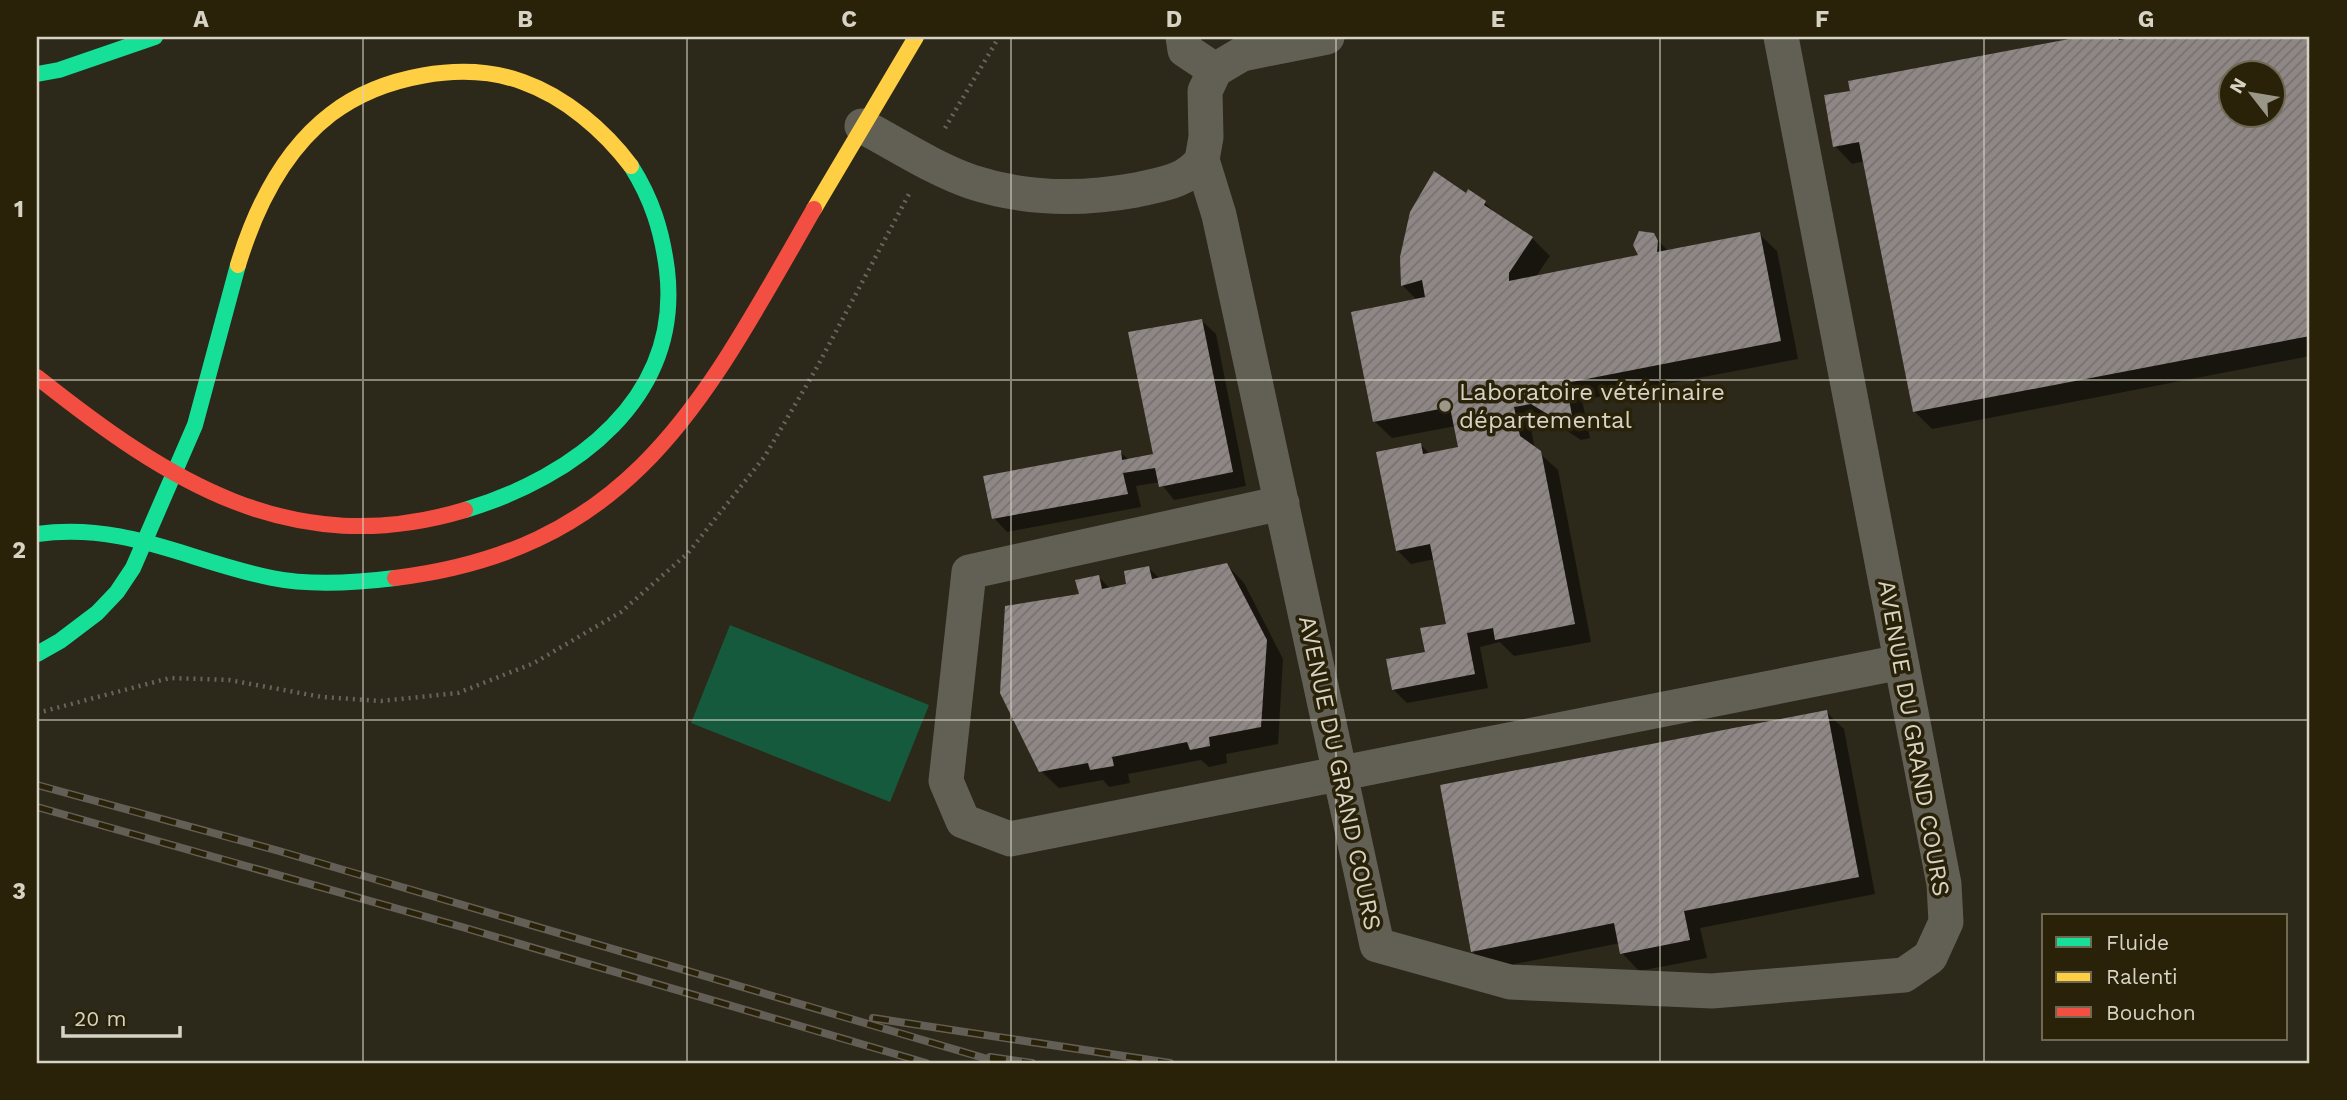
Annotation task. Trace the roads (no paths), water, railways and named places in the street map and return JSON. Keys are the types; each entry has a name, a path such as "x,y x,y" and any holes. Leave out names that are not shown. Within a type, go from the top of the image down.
{"main road":[{"path":"37,74 58,70 155,37"},
{"path":"37,534 56,529 101,530 210,562 303,582 390,580 453,571 508,555 566,525 619,489 666,443 710,386 916,37"},
{"path":"37,377 129,447 194,485 234,503 275,515 328,522 384,525 434,519 485,505 551,477 595,447 620,421 650,377 665,335 670,303 667,252 659,219 642,182 590,120 559,99 517,79 437,72 393,81 355,96 290,152 272,181 254,219 193,430 126,582 87,621 37,654"}],"street":[{"path":"1183,37 1185,50 1215,70 1242,54 1327,37"},
{"name":"AVENUE DU GRAND COURS","path":"1215,70 1205,91 1206,137 1202,160 1219,215 1377,945 1510,982 1712,991 1904,975 1930,957 1946,922 1944,884 1781,37"},
{"path":"863,126 972,182 1040,197 1088,198 1156,186 1191,174 1202,160"},
{"path":"1282,503 969,572 946,782 963,821 1010,839 1901,663"}],"railway":[{"path":"37,785 279,851 1001,1063"},
{"path":"37,807 462,927 926,1063"},
{"path":"873,1018 1170,1063"},
{"path":"990,1057 1032,1063"}],"place":[{"name":"Laboratoire vétérinaire départemental","path":"1445,406"}]}
